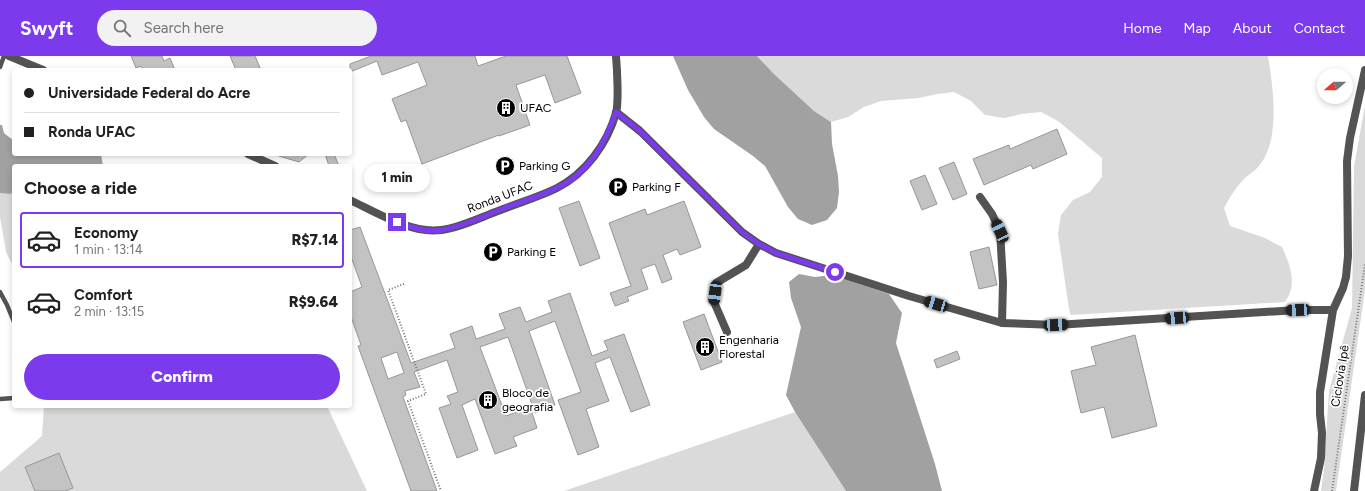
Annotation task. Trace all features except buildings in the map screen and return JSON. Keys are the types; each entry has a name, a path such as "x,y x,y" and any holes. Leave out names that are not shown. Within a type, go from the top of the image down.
{"street":[{"path":"9,56 38,68"},
{"name":"Ronda UFAC","path":"352,201 409,227 441,231 557,188 576,176 591,160 609,133 616,112 616,56"},
{"path":"1314,491 1320,458 1322,433 1320,392 1333,310 1343,288 1346,277 1348,256 1347,161 1350,138 1365,70"},
{"path":"616,112 640,131 742,232 759,244 776,253 909,296 1002,323 1056,325 1290,311 1333,310"},
{"path":"252,156 270,164"},
{"path":"980,197 992,214 1000,231 1003,282 1002,323"},
{"path":"727,332 714,302 716,283 746,265 759,244"},
{"path":"1354,491 1365,395"}],"lane":[{"path":"0,67 4,56"},
{"path":"0,292 12,317"},
{"path":"0,398 12,398"}],"path":[{"name":"Ciclovia Ipê","path":"1332,491 1365,264"},
{"path":"404,284 388,290 426,394 408,401 441,491"}],"shaded area":[{"path":"673,56 757,56 814,111 831,122 832,144 838,176 839,192 837,208 827,220 812,225 798,219 788,207 765,166 714,129 704,117 688,90"},
{"path":"757,56 1268,56 1274,113 1270,142 1266,155 1259,166 1239,185 1224,208 1230,226 1265,238 1282,247 1288,261 1291,274 1292,281 1289,295 1285,302 1071,315 1058,234 1061,215 1073,200 1090,192 1102,177 1102,158 1058,121 1041,112 1004,118 985,115 971,101 954,92 919,98 881,101 864,107 848,117 831,122 814,111"},
{"path":"1365,105 1365,290 1336,491 1321,491 1324,469 1329,391 1352,308 1354,167"},
{"path":"0,125 2,125 4,133 12,139 12,156 101,156 103,164 12,164 12,193 0,193"},
{"path":"0,193 12,193 12,264 6,252 0,217"},
{"path":"799,274 815,277 832,275 889,294 902,313 896,343 935,464 942,491 846,491 795,412 786,395 801,327 791,298 789,282"},
{"path":"44,408 328,408 367,491 0,491 0,472 42,436"},
{"path":"795,412 846,491 564,491"}],"place":[{"name":"UFAC","path":"506,108"},
{"name":"Parking G","path":"505,166"},
{"name":"Parking F","path":"618,187"},
{"name":"Parking E","path":"493,252"},
{"name":"Engenharia Florestal","path":"705,347"},
{"name":"Bloco de geografia","path":"488,400"}],"route":[{"path":"397,222 409,227 441,231 557,188 576,176 591,160 609,133 616,112 640,131 742,232 759,244 776,253 835,272"}]}
